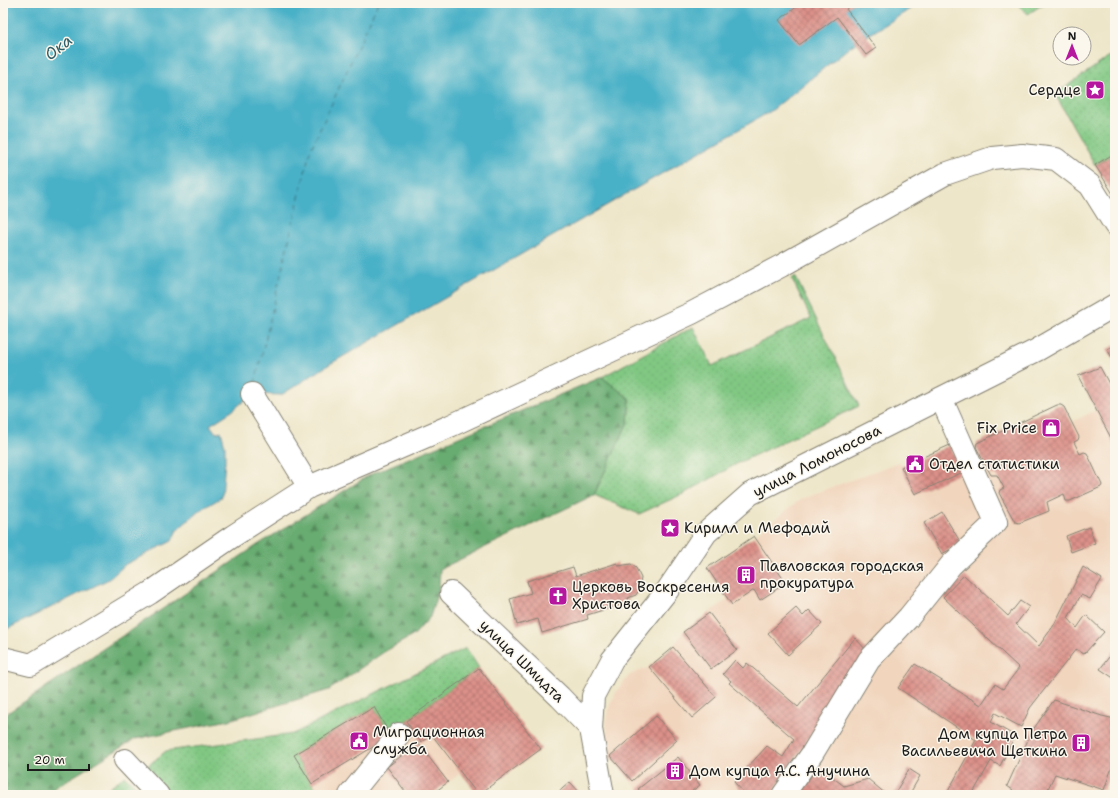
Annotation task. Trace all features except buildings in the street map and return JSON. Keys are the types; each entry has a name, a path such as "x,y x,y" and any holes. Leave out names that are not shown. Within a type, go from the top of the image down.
{"street":[{"path":"7,659 31,665 150,593 233,536 309,487 450,426 692,313 782,266 945,174 992,158 1022,155 1056,159 1090,185 1115,225"},
{"name":"улица Ломоносова","path":"603,795 591,729 593,696 612,660 666,591 706,533 750,494 1037,350 1115,305"},
{"path":"252,394 309,487"},
{"path":"783,795 812,754 869,660 909,617 951,565 996,522 941,398"},
{"name":"улица Шмидта","path":"451,593 560,697 591,729"},
{"path":"350,795 399,734"},
{"path":"125,760 158,795"}],"shaded area":[{"path":"1057,405 1064,407 1072,422 1096,410 1110,436 1115,453 1115,759 1102,795 643,795 610,756 606,723 610,704 618,689 630,675 649,667 673,647 683,632 728,599 707,568 754,536 801,499 899,462 902,467 950,445 956,457 976,447 977,443"},
{"path":"479,668 541,749 479,795 461,773 431,795 320,795 294,755 374,707 391,736 406,721"}],"green space":[{"path":"1016,3 1045,3 1028,14"},
{"path":"1115,53 1115,153 1095,165 1055,94"},
{"path":"795,276 859,406 740,462 685,493 639,514 594,495 628,422 630,399 602,377 693,327 712,366 811,318 792,279"},
{"path":"602,377 630,399 628,422 594,495 440,569 439,588 430,617 414,635 384,652 329,690 229,720 135,739 43,795 3,795 3,716 256,546 371,474"},
{"path":"466,648 479,668 406,721 391,736 374,707 294,755 320,795 171,795 145,768 166,751 293,734"},
{"path":"125,776 145,795 98,795"}],"water":[{"name":"Ока","path":"3,3 920,3 851,46 771,111 330,364 281,395 252,394 232,411 210,425 216,433 221,431 225,446 222,497 199,511 177,530 172,541 126,564 109,579 3,631"}],"ferry route":[{"path":"255,383 310,151 378,3"}],"place":[{"name":"Сердце","path":"1095,90"},
{"name":"Fix Price","path":"1051,428"},
{"name":"Отдел статистики","path":"915,464"},
{"name":"Кирилл и Мефодий","path":"670,528"},
{"name":"Павловская городская прокуратура","path":"746,575"},
{"name":"Церковь Воскресения Христова","path":"558,596"},
{"name":"Миграционная служба","path":"359,741"},
{"name":"Дом купца Петра Васильевича Щеткина","path":"1081,743"},
{"name":"Дом купца А.С. Анучина","path":"675,771"}]}
